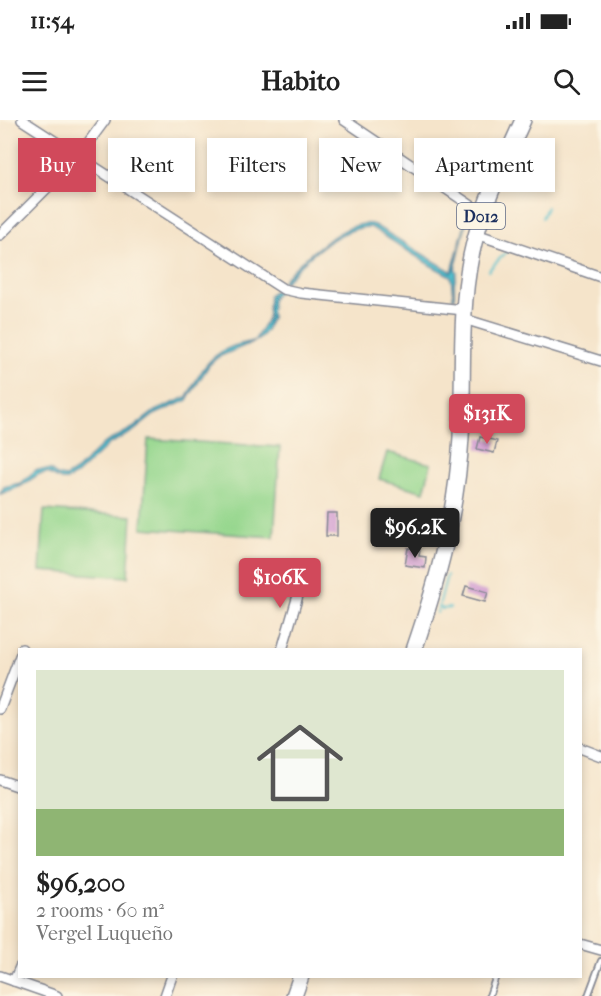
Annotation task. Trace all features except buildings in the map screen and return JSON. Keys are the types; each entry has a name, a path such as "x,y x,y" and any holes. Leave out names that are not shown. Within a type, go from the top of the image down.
{"main road":[{"name":"D012","path":"415,648 438,577 454,505 461,439 464,314 476,234 482,213 519,123"},
{"path":"294,996 300,978"}],"street":[{"path":"22,120 48,138"},
{"path":"92,138 105,120"},
{"path":"344,120 482,213"},
{"path":"96,170 283,289 464,314 601,361"},
{"path":"0,235 43,192"},
{"path":"476,234 601,277"},
{"path":"283,648 304,575"},
{"path":"0,709 18,661"},
{"path":"582,752 601,755"},
{"path":"0,780 18,786"},
{"path":"582,945 601,950"},
{"path":"15,981 18,973"},
{"path":"0,976 57,996"},
{"path":"165,996 171,978"}],"lane":[{"path":"588,996 601,961"},
{"path":"489,996 495,978"}],"green space":[{"path":"148,439 280,447 274,537 142,528"},
{"path":"387,452 431,464 424,492 379,479"},
{"path":"44,510 132,516 128,577 40,571"}],"water":[{"path":"468,214 455,269 457,272 454,283 454,304 451,276 371,227 359,228 335,238 312,255 284,283 283,281 324,243 351,227 363,224 374,225 452,272"},
{"path":"275,290 278,292 272,298 271,318 266,330 258,340 218,357 209,365 187,400 154,415 132,432 109,444 76,475 67,480 61,480 48,473 39,474 21,486 0,494 4,487 21,483 36,470 50,470 58,476 66,477 77,470 103,444 133,428 155,411 187,397 213,358 230,347 255,340 268,318 269,296"}],"waterway":[{"path":"542,218 547,207"},
{"path":"488,271 509,249"},
{"path":"469,457 471,427"},
{"path":"438,536 441,515"},
{"path":"437,613 447,575"},
{"path":"439,606 442,609 450,608"}]}
